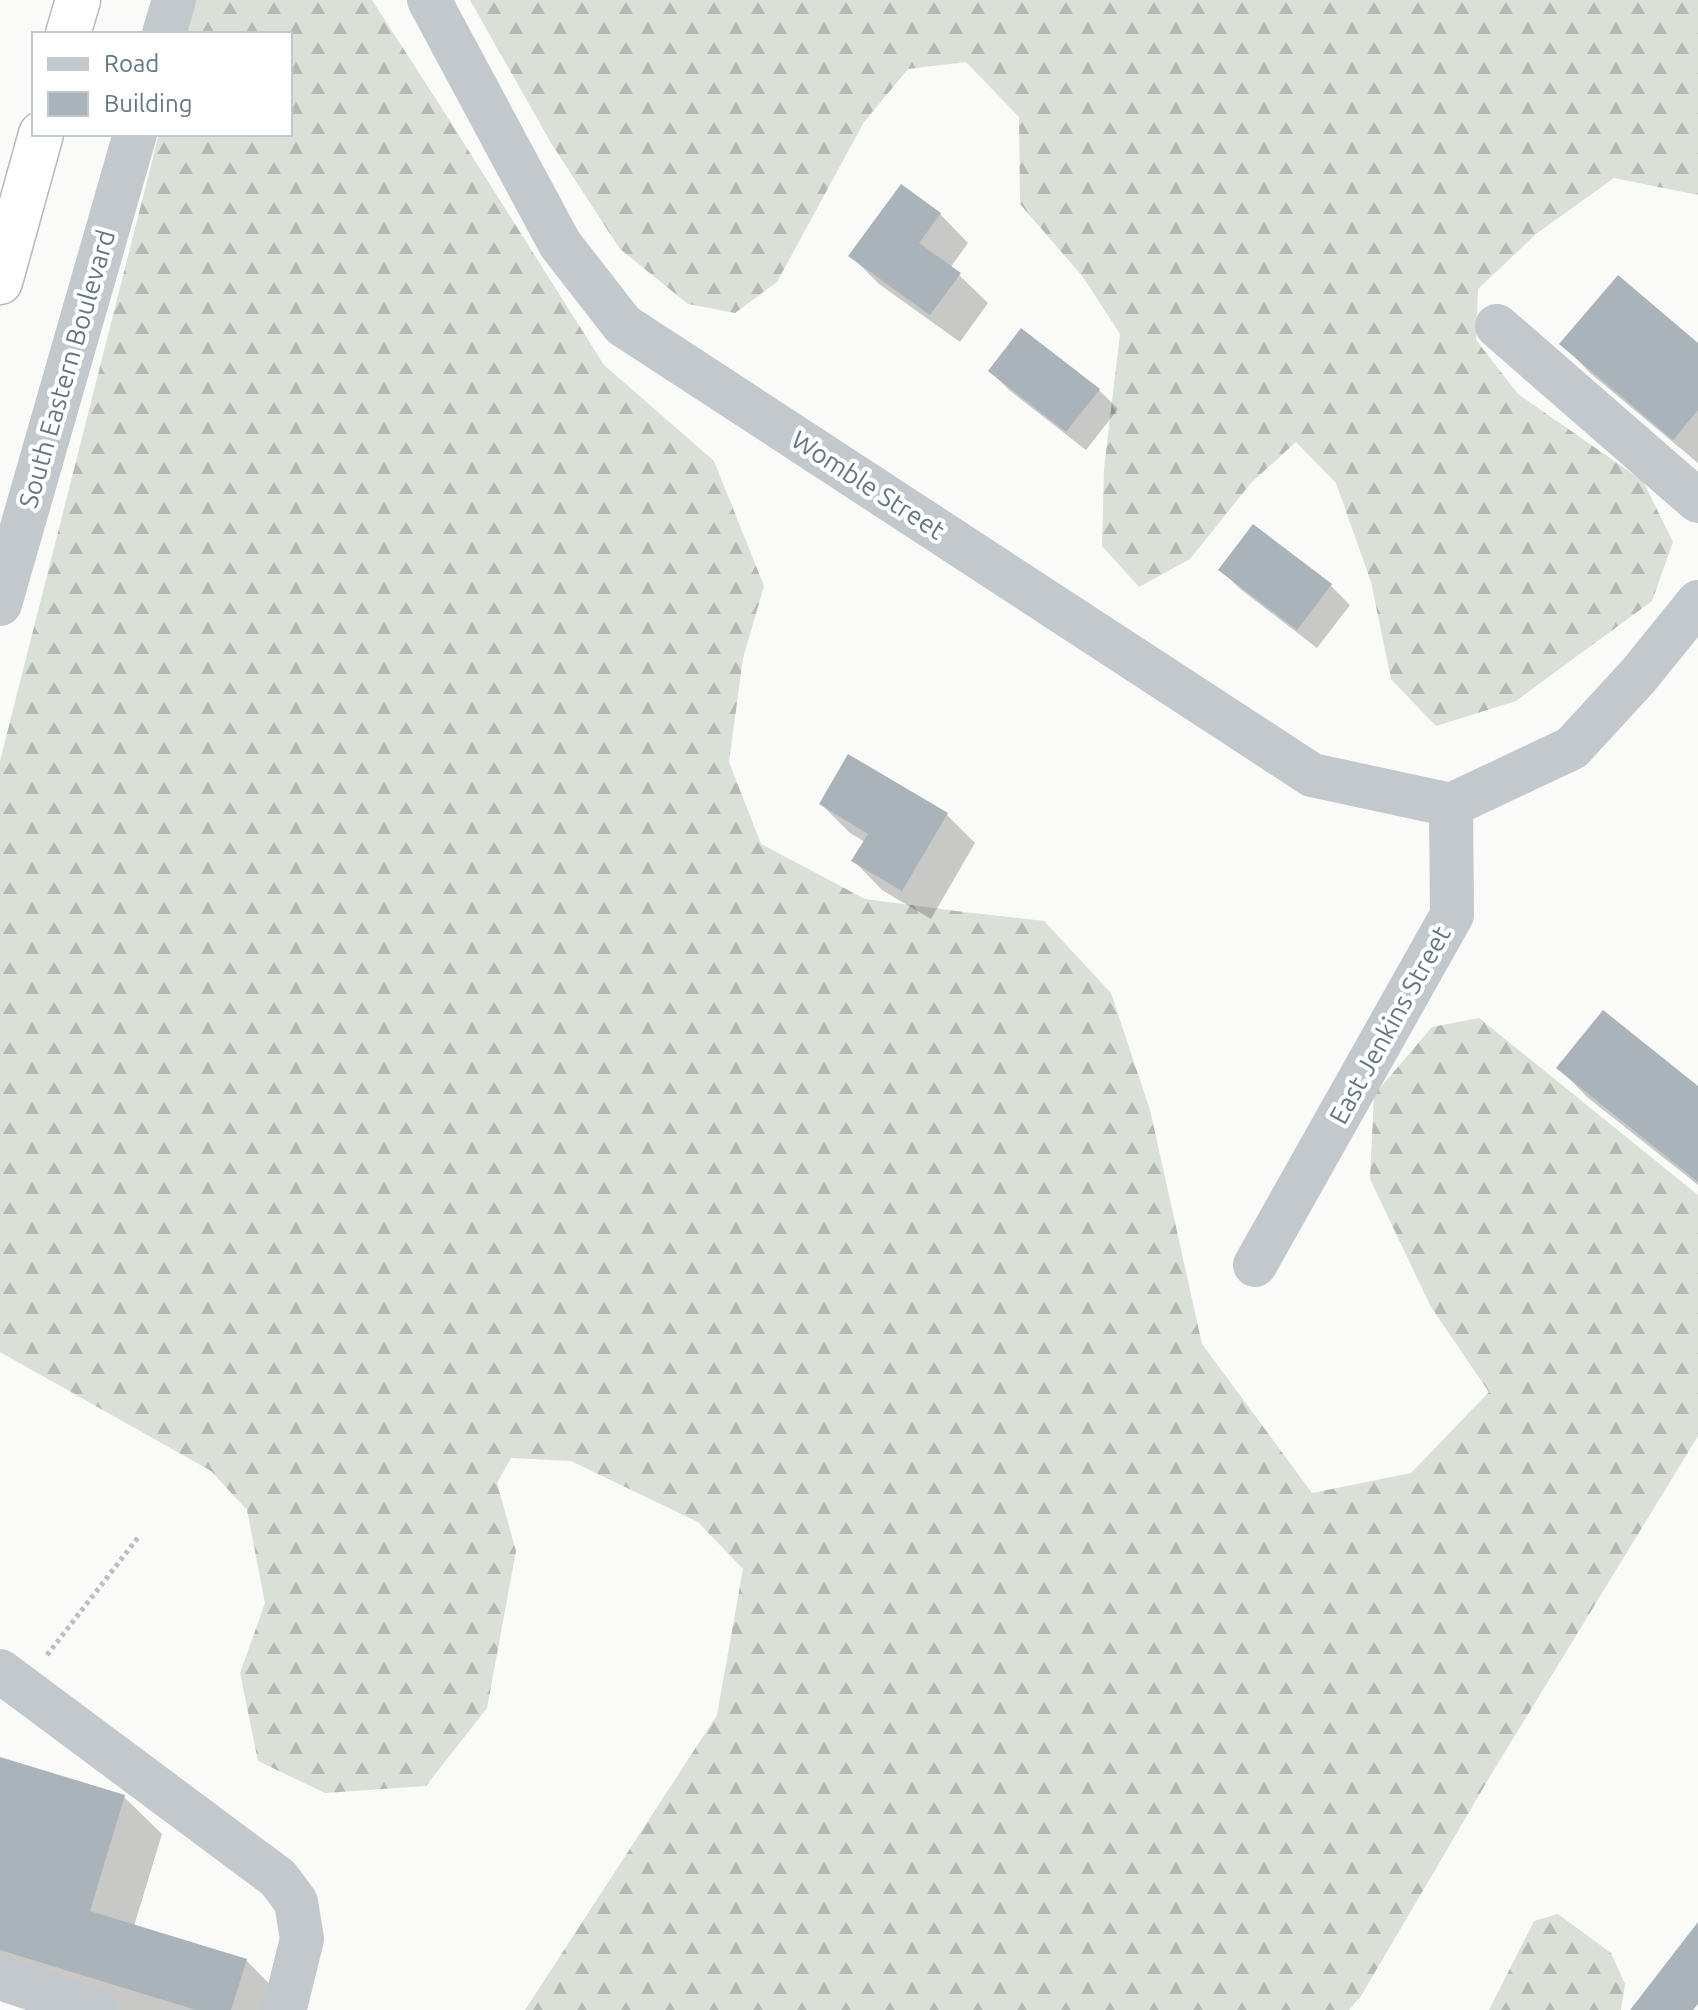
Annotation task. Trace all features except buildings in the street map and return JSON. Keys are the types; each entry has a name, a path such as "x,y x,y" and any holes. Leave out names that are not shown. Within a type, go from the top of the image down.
{"highway":[{"path":"69,32 78,0"},
{"path":"0,282 40,136"}],"street":[{"path":"165,32 174,0"},
{"name":"Womble Street","path":"429,0 560,244 623,325 1312,775 1451,805"},
{"name":"South Eastern Boulevard","path":"0,604 134,136"},
{"path":"1497,326 1698,501"},
{"path":"1451,805 1572,748 1639,675 1698,602"},
{"name":"East Jenkins Street","path":"1255,1265 1452,915 1451,805"},
{"path":"0,1671 278,1878 296,1902 302,1939 285,2008 281,2010"},
{"path":"0,1978 96,2010"}],"path":[{"path":"51,1649 140,1535"}],"green space":[{"path":"193,0 372,0 604,365 714,461 764,586 743,658 729,762 761,844 865,899 1044,921 1111,993 1150,1110 1202,1344 1312,1493 1411,1473 1489,1392 1431,1307 1370,1179 1374,1095 1432,1027 1479,1018 1698,1195 1698,1436 1492,1773 1361,1996 1349,2010 525,2010 717,1715 743,1569 698,1522 571,1461 511,1458 497,1483 516,1551 487,1708 426,1786 325,1793 258,1761 240,1673 265,1603 247,1510 211,1471 0,1352 0,761 158,136 292,136 292,32 185,32"},
{"path":"470,0 1698,0 1698,195 1614,178 1536,234 1478,289 1476,340 1518,394 1643,481 1673,542 1652,601 1516,701 1436,726 1391,679 1371,582 1336,483 1296,442 1251,483 1190,559 1139,587 1102,546 1104,469 1120,334 1083,277 1020,204 1019,117 966,62 908,69 864,122 777,282 735,313 688,304 620,249 551,143"},
{"path":"1558,1914 1611,1953 1625,1984 1621,2010 1489,2010 1534,1921"}]}
